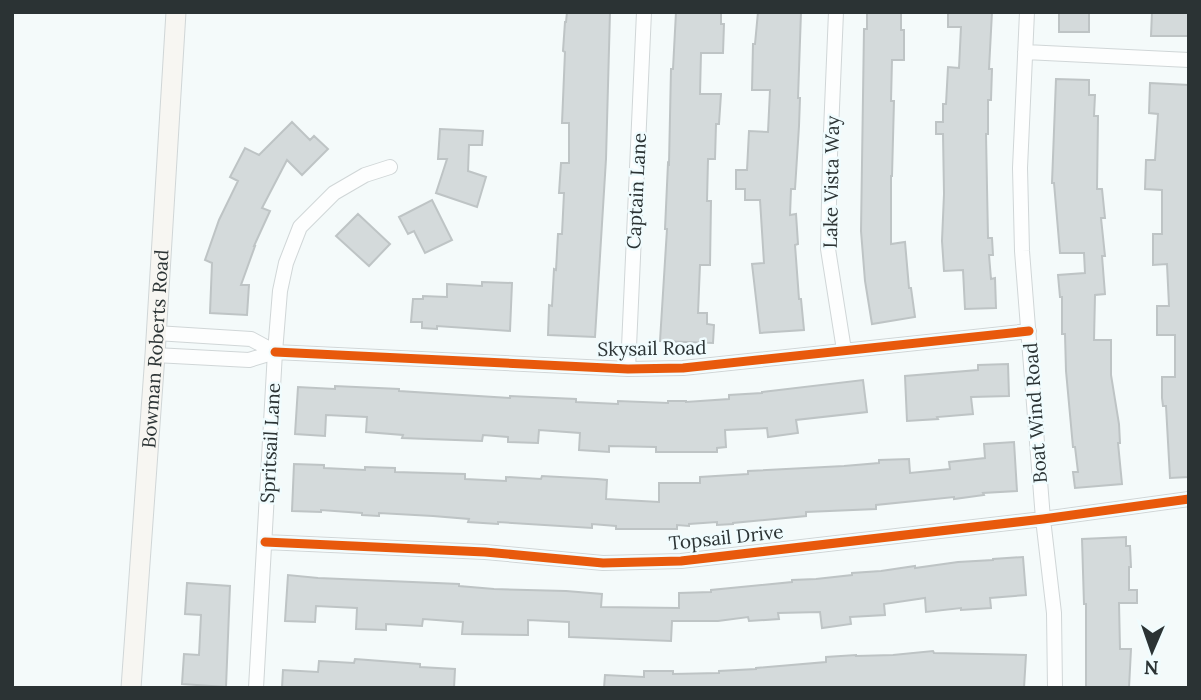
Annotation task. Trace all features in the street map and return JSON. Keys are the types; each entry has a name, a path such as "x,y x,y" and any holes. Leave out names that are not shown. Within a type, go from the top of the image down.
{"street":[{"name":"Bowman Roberts Road","path":"131,688 176,12"},
{"name":"Captain Lane","path":"628,369 644,12"},
{"name":"Lake Vista Way","path":"836,12 828,249 844,350"},
{"name":"Boat Wind Road","path":"1027,12 1020,168 1022,251 1043,519 1054,613 1055,688"},
{"path":"1025,52 1189,60"},
{"name":"Spritsail Lane","path":"256,688 275,352 280,291 286,263 300,227 334,193 365,175 390,167"},
{"name":"Skysail Road","path":"155,355 249,360 275,352 628,369 683,368 1029,331"},
{"name":"Skysail Road","path":"156,334 251,339 275,352"},
{"name":"Topsail Drive","path":"265,542 485,552 603,563 681,561 1043,519 1189,499"}],"building":[{"path":"567,12 610,12 606,159 595,337 548,335 558,234 562,234 564,193 559,193 561,163 569,163 569,123 562,123 563,51"},
{"path":"676,12 721,12 721,24 724,24 723,53 701,53 700,94 721,94 719,124 716,124 715,159 708,159 707,201 711,201 710,265 700,265 698,313 707,313 707,324 714,325 713,343 660,341 667,229 671,69"},
{"path":"758,12 801,12 799,126 795,189 791,189 790,215 796,214 798,244 795,245 804,330 760,333 752,264 764,263 760,200 745,200 745,189 736,189 736,170 747,170 749,131 768,132 770,90 752,90 753,44"},
{"path":"867,12 901,12 901,30 904,30 904,60 892,60 891,101 894,101 891,244 905,242 909,288 915,317 872,324 861,231 864,29 867,29"},
{"path":"948,12 992,12 989,69 992,69 991,100 988,100 986,134 988,238 992,238 993,255 989,255 991,279 995,278 996,308 965,309 963,270 944,271 943,134 936,134 936,122 943,122 948,67 959,68 961,27 948,27"},
{"path":"1059,12 1089,12 1089,32 1059,32"},
{"path":"1152,12 1189,12 1189,36 1151,36"},
{"path":"1056,79 1089,80 1089,95 1095,95 1094,116 1098,116 1097,189 1102,189 1105,218 1101,218 1105,294 1095,295 1094,340 1111,340 1111,375 1119,424 1122,484 1075,488 1073,472 1078,472 1073,447 1058,275 1085,273 1084,253 1060,253 1052,183"},
{"path":"1150,83 1189,85 1189,477 1170,478 1166,406 1163,406 1162,398 1162,377 1175,377 1175,335 1157,335 1157,306 1169,306 1167,264 1153,265 1153,234 1162,234 1162,190 1145,189 1146,160 1155,160 1158,114 1149,113"},
{"path":"292,122 310,140 314,136 328,149 302,175 287,160 262,208 270,211 254,246 241,285 249,285 247,315 210,313 212,263 205,260 219,220 238,181 230,177 245,148 259,155"},
{"path":"440,129 483,131 482,145 469,145 468,171 486,177 477,207 436,193 447,159 438,159"},
{"path":"432,200 452,240 425,253 414,231 408,234 399,217"},
{"path":"358,214 390,244 369,266 336,236"},
{"path":"482,282 512,283 510,331 437,326 437,329 422,328 422,322 411,322 413,299 423,299 423,296 447,297 447,284 482,286"},
{"path":"1008,364 1009,396 971,397 973,414 907,421 905,376 978,370 978,365"},
{"path":"863,380 867,412 796,420 798,433 768,437 767,428 725,430 726,447 717,448 717,452 656,452 656,447 609,446 609,452 579,450 580,433 539,430 538,443 508,442 508,437 483,435 482,441 402,438 403,435 366,432 367,417 326,415 325,436 295,434 298,387 399,389 510,398 576,399 576,402 618,404 618,401 668,403 729,399 729,395"},
{"path":"1014,442 1017,491 876,505 876,509 806,512 806,516 733,524 717,525 717,522 677,525 677,529 616,529 616,526 592,524 592,528 498,524 433,516 292,511 294,464 324,465 324,468 395,468 395,472 465,474 465,479 506,481 506,477 541,479 542,476 607,480 606,499 659,502 659,483 700,483 700,477 748,474 748,471 879,463 879,460 909,459 910,473 950,469 949,462 985,458 984,444"},
{"path":"1126,537 1126,546 1130,546 1129,590 1137,590 1137,603 1119,603 1120,649 1131,649 1129,688 1086,688 1086,604 1082,539"},
{"path":"1023,557 1026,595 990,598 991,608 926,612 925,598 884,604 885,615 850,617 851,624 822,628 820,612 778,613 779,619 749,621 748,617 718,621 672,621 671,641 569,637 569,622 528,620 528,635 462,634 463,622 423,619 422,626 386,624 386,630 356,629 357,608 316,606 315,622 285,621 288,575 602,594 601,607 679,608 679,593 711,592 852,573"},
{"path":"187,583 230,586 226,687 182,684 184,654 199,655 201,615 185,614"},
{"path":"933,651 1026,655 1024,688 604,688 605,675 644,677 644,671 673,671 673,674 719,673 826,662 826,657"},
{"path":"355,659 455,669 454,688 282,688 283,670 318,672 319,661 354,663"}],"cycle path":[{"path":"275,352 628,369 683,368 1029,331"},
{"path":"265,542 485,552 603,563 681,561 1043,519 1189,499"}]}
